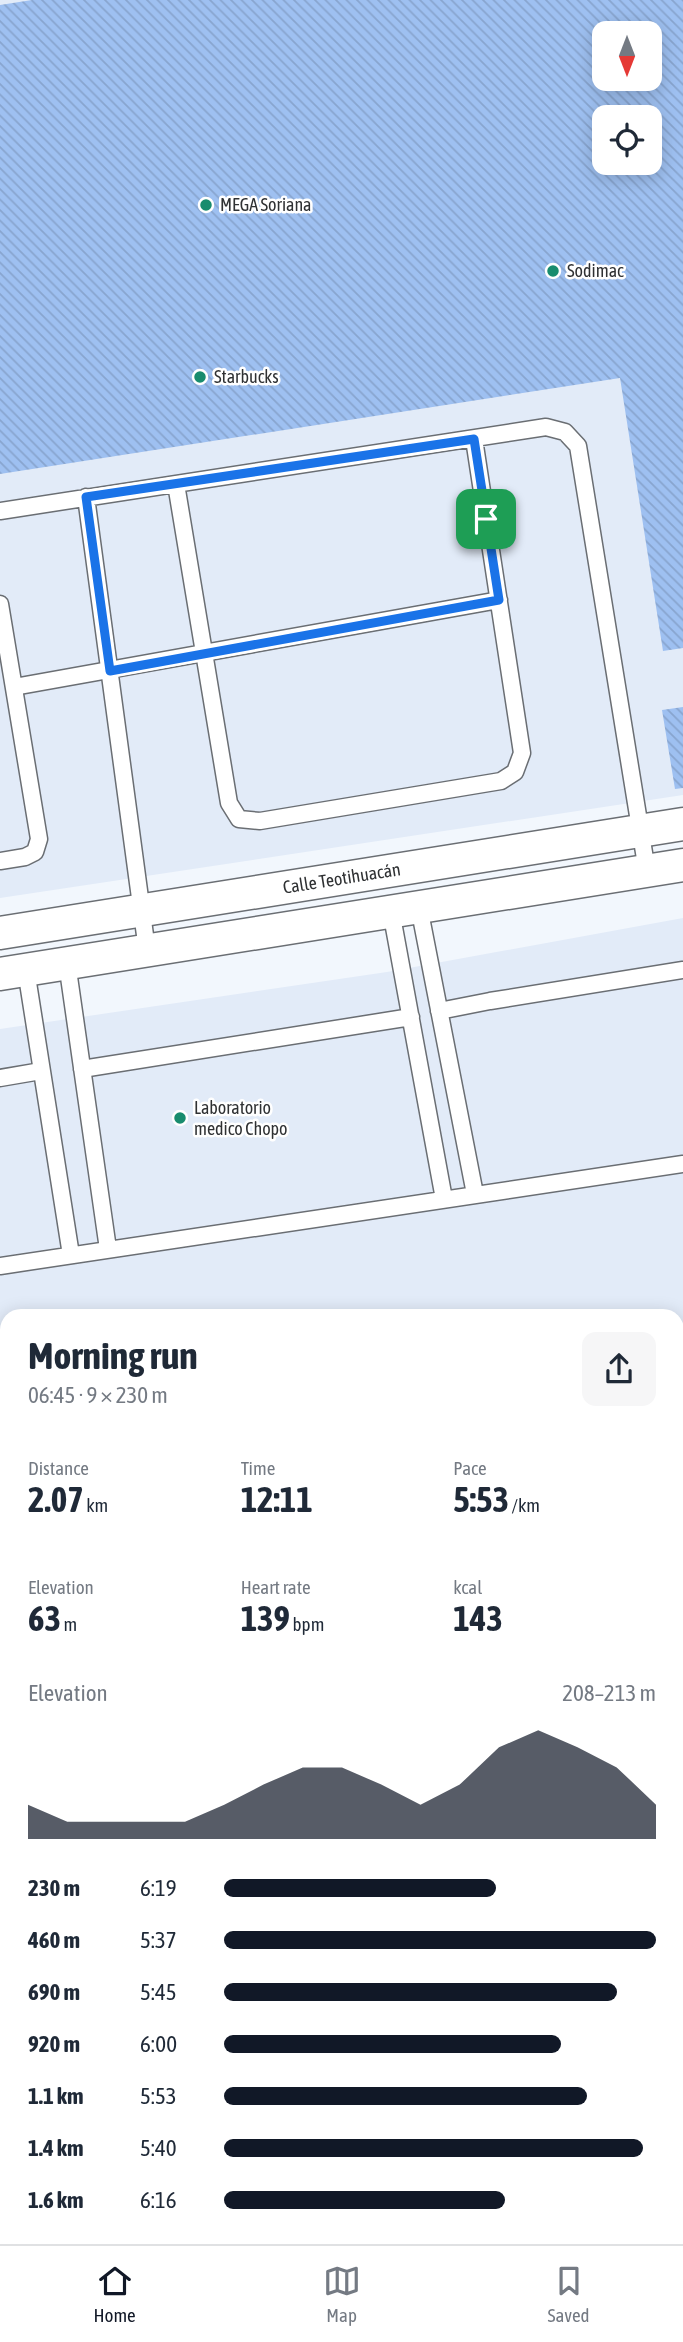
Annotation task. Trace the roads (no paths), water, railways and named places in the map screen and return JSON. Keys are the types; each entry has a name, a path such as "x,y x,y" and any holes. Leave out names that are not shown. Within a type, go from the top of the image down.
{"street":[{"name":"Calle Teotihuacán","path":"0,933 683,824"},
{"path":"13,972 683,865"}],"lane":[{"path":"0,511 546,427 565,432 578,446 646,871"},
{"path":"176,484 229,803 239,819 260,821 501,781 515,772 522,753 474,439"},
{"path":"86,497 148,950"},
{"path":"14,687 499,600"},
{"path":"0,604 38,839 35,852 0,862"},
{"path":"405,909 439,1012 475,1194"},
{"path":"405,909 411,1017 444,1199"},
{"path":"66,963 108,1249"},
{"path":"439,1012 490,1001 683,970"},
{"path":"13,972 41,1071 71,1255"},
{"path":"82,1069 411,1017"},
{"path":"0,1078 41,1071"},
{"path":"0,1266 683,1164"}],"place":[{"name":"MEGA Soriana","path":"206,205"},
{"name":"Sodimac","path":"553,271"},
{"name":"Starbucks","path":"200,377"},
{"name":"Laboratorio medico Chopo","path":"180,1118"}]}
